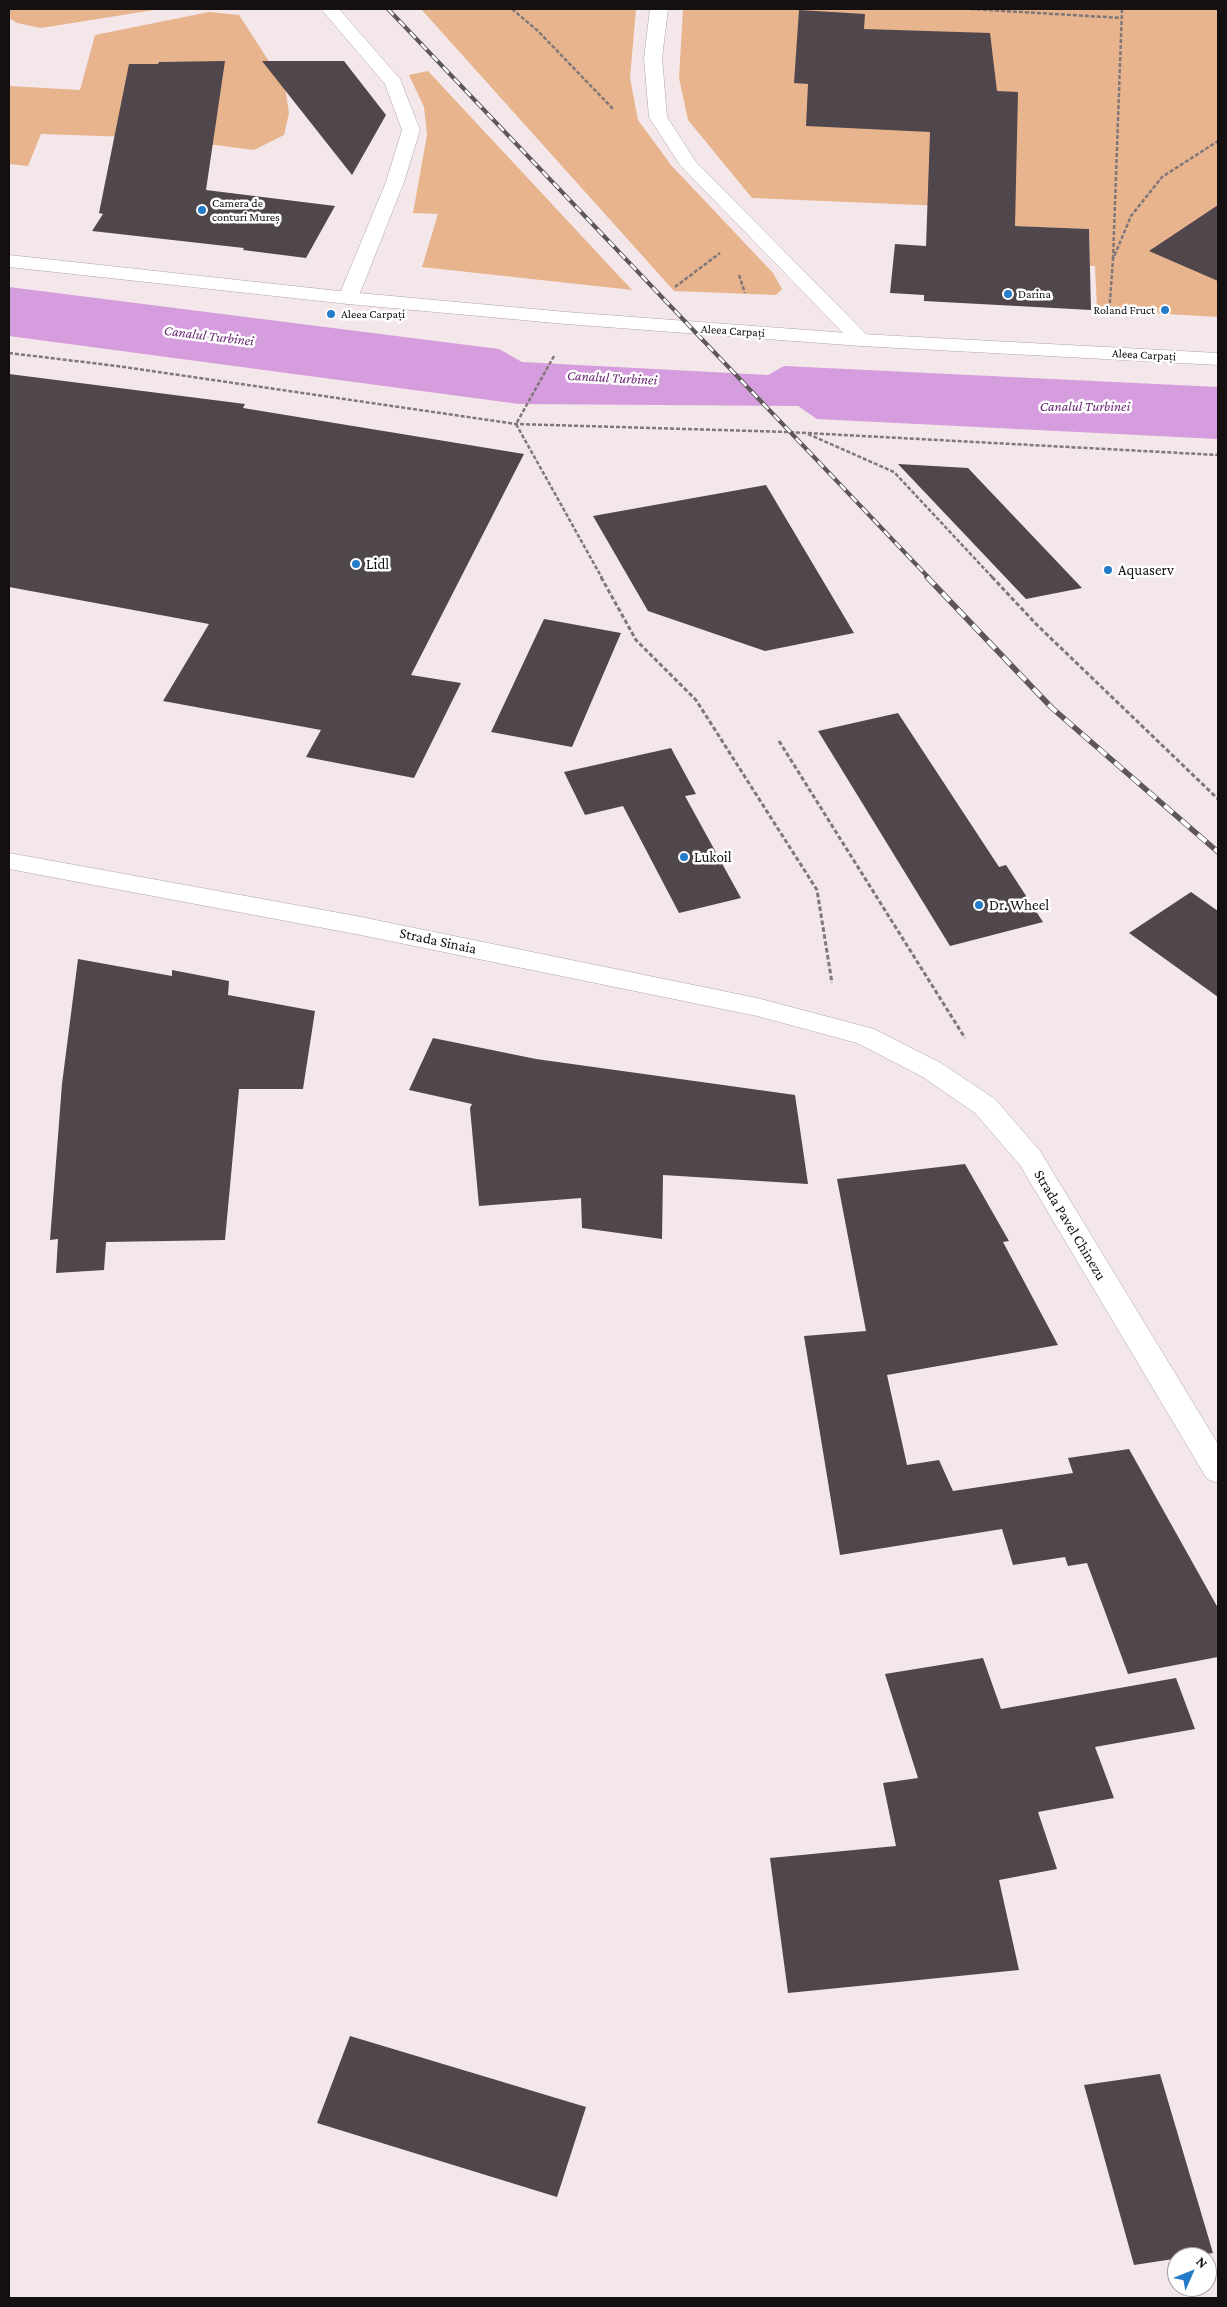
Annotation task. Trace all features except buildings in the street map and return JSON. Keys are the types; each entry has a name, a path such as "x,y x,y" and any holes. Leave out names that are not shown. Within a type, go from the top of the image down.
{"street":[{"path":"329,9 350,30 394,82 411,130 395,182 348,298"},
{"path":"659,9 654,58 658,117 689,165 861,340"},
{"name":"Aleea Carpați","path":"9,261 348,298 566,318 861,340 1218,359"},
{"name":"Strada Sinaia","path":"9,861 365,926 757,1007 865,1036"},
{"name":"Strada Pavel Chinezu","path":"865,1036 932,1070 985,1106 1030,1158 1218,1470"}],"path":[{"path":"971,9 1122,18"},
{"path":"1108,318 1113,259 1122,9"},
{"path":"1113,259 1131,216 1162,178 1218,141"},
{"path":"9,353 117,366 516,424 805,433 1218,455"},
{"path":"516,424 523,408 556,353"},
{"path":"516,424 636,640 696,700 817,890 833,989"},
{"path":"805,433 894,472 1037,625 1218,799"},
{"path":"779,741 968,1044"}],"shaded area":[{"path":"9,9 160,9 41,28 17,23 9,18"},
{"path":"421,9 636,9 630,78 638,120 671,165 773,273 782,289 776,295 674,291"},
{"path":"683,9 1218,9 1218,317 1097,310 1095,266 1090,266 1089,229 1015,226 1015,209 752,198 688,120 679,78"},
{"path":"209,12 239,15 285,86 289,113 284,135 254,150 161,138 41,134 28,166 9,164 9,86 80,90 95,35"},
{"path":"428,71 632,290 422,267 438,214 413,213 427,135 424,107 409,75"}],"water":[{"name":"Canalul Turbinei","path":"9,287 499,349 522,362 768,375 784,366 1218,387 1218,439 817,419 798,406 519,404 9,336"}],"railway":[{"path":"388,9 929,578"},
{"path":"927,577 1052,708 1218,852"}],"place":[{"name":"Camera de conturi Mureș","path":"202,210"},
{"name":"Darina","path":"1008,294"},
{"name":"Roland Fruct","path":"1165,310"},
{"name":"Aleea Carpați","path":"331,314"},
{"name":"Lidl","path":"356,564"},
{"name":"Aquaserv","path":"1108,570"},
{"name":"Lukoil","path":"684,857"},
{"name":"Dr. Wheel","path":"979,905"}]}
